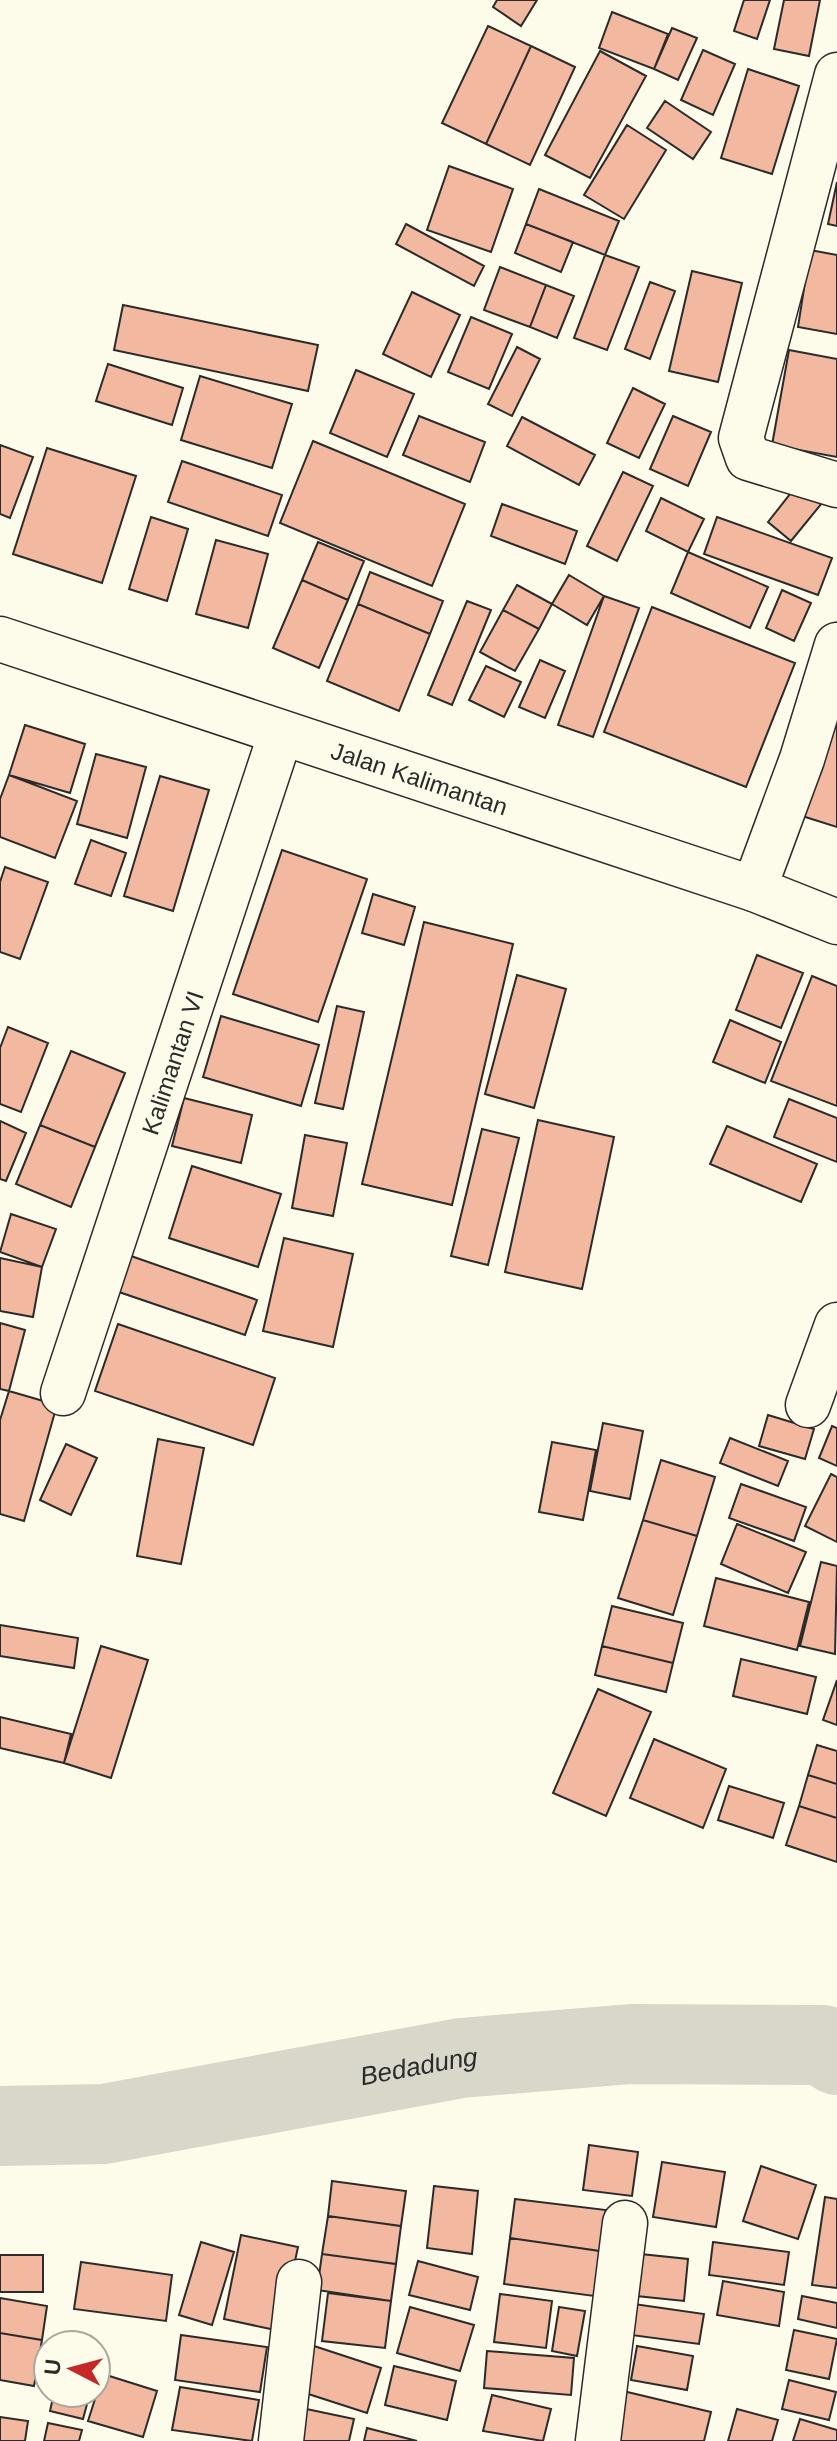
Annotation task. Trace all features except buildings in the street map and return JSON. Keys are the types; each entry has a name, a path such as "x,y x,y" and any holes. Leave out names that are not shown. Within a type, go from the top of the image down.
{"street":[{"path":"837,75 741,438 748,458 837,485"},
{"path":"754,889 802,759 837,645"},
{"name":"Jalan Kalimantan","path":"3,649 281,733 754,889 837,922"},
{"name":"Kalimantan VI","path":"63,1393 281,733"},
{"path":"808,1405 837,1325"},
{"path":"598,2441 625,2223"},
{"path":"281,2441 299,2282"}],"waterway":[{"name":"Bedadung","path":"0,2126 104,2124 461,2058 631,2044 823,2045 837,2055"}]}
